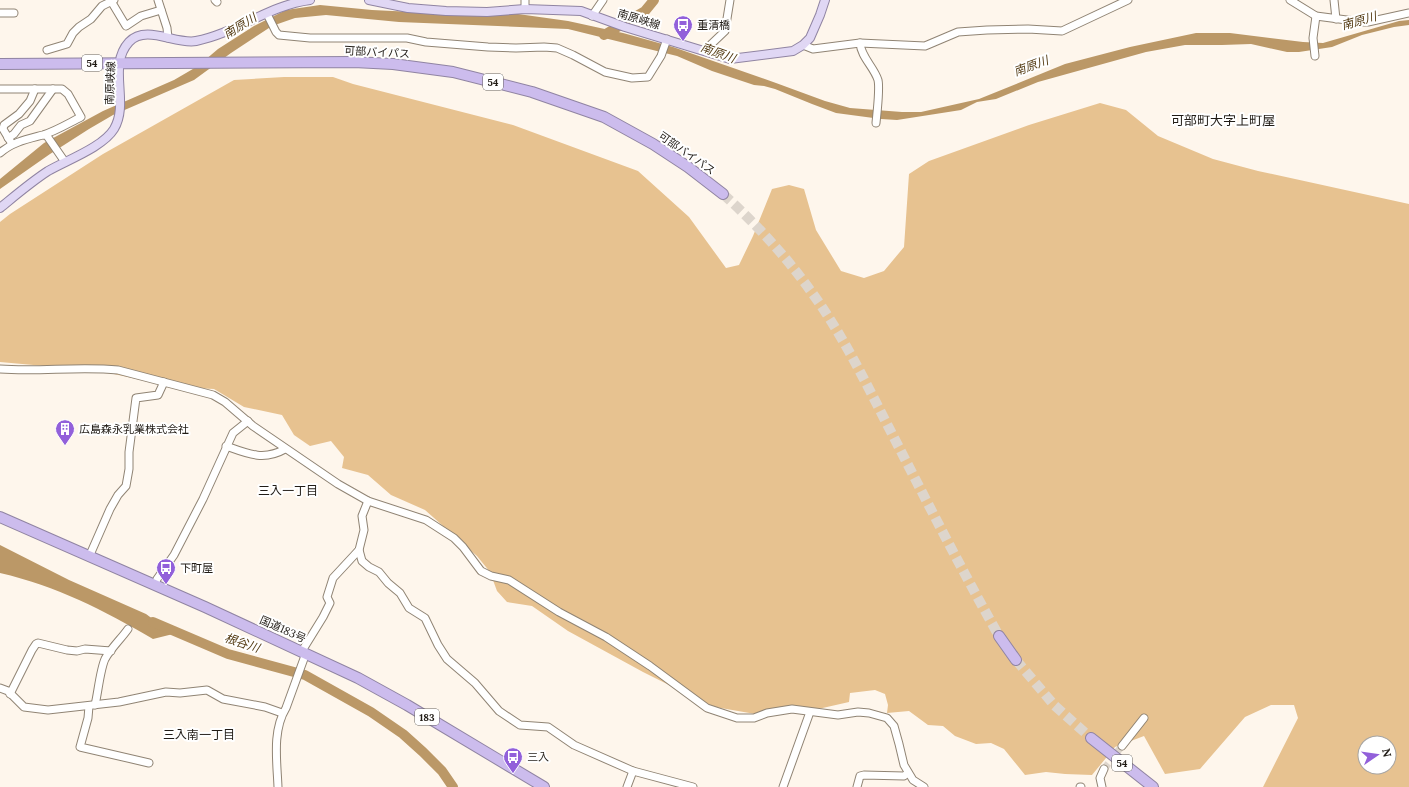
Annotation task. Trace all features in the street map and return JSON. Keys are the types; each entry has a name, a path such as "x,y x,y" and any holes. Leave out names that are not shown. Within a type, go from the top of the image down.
{"highway":[{"name":"可部バイパス","path":"0,64 354,62 393,64 453,72 532,92 604,117 653,144 688,167 723,194"},
{"name":"国道183号","path":"0,517 304,652 358,678 407,705 544,787"},
{"path":"999,636 1016,660"},
{"name":"54","path":"1091,738 1153,787"}],"main road":[{"name":"南原峡線","path":"0,208 35,180 108,137 118,122 120,112 121,100 119,64 124,50 130,41 136,36 147,34 194,41 217,36 300,1 310,0"},
{"name":"南原峡線","path":"369,0 408,8 446,11 487,12 525,9 581,11 666,41 730,59 793,50 803,45"},
{"path":"803,45 810,38 825,0"}],"street":[{"path":"158,0 167,28 168,38"},
{"path":"525,0 525,9"},
{"path":"592,16 603,0"},
{"path":"704,51 725,31 730,0"},
{"path":"803,45 813,49 860,43 925,46 938,42 958,32 1028,29 1062,31 1128,0"},
{"path":"1290,0 1316,16 1336,19 1368,22 1409,13"},
{"path":"1334,0 1336,19"},
{"path":"47,50 67,44 73,33 79,27 91,19 102,6 112,1 126,26 141,16 161,10"},
{"path":"0,13 14,13"},
{"path":"268,15 279,35 310,38 395,37 426,42 488,47 557,48 605,72 632,78 648,77 661,56 666,41"},
{"path":"1315,56 1312,38 1316,16"},
{"path":"860,43 865,57 878,80 878,108 876,123"},
{"path":"0,89 62,89 68,94 81,117 47,137 32,137 12,144 0,153"},
{"path":"12,144 3,129 4,125 19,114 30,101 35,89"},
{"path":"8,138 14,134 21,125 30,121 53,89"},
{"path":"47,137 65,162"},
{"path":"0,369 118,370 213,395 225,402 286,449 338,484 368,501 426,520 454,538 463,547 481,571 492,576 509,580 559,612 606,637 650,666 707,708 737,718 754,718 766,713 792,709 838,714 858,712 869,713 887,718 894,726 904,765 908,773 913,780 923,787"},
{"path":"89,557 110,510 118,495 126,486 136,398 158,395 164,382"},
{"path":"155,585 174,555 203,499 233,433 248,421"},
{"path":"226,446 260,456 272,455 286,449"},
{"path":"278,787 276,749 278,728 301,666 304,652 330,603 327,597 333,578 359,550 364,530 362,516 368,501"},
{"path":"359,550 362,561 369,567 379,572 400,594 409,608 425,618 438,645 447,659 475,683 498,711 520,725 548,727 574,745 633,771 692,787"},
{"path":"128,629 104,661 80,747 149,763"},
{"path":"10,694 36,644 38,643 67,650 85,649 111,651"},
{"path":"0,688 10,694 24,707 48,710 92,706 166,692 180,693 206,690 223,699 284,710"},
{"path":"783,787 810,712"},
{"path":"1122,746 1144,718"},
{"path":"1102,787 1100,778 1104,769"},
{"path":"627,787 633,771"},
{"path":"857,787 860,776 904,776 908,773"}],"shaded area":[{"path":"320,5 372,10 455,14 518,14 568,21 623,33 673,47 825,101 850,108 902,112 921,112 979,99 1065,64 1130,47 1196,33 1230,33 1323,43 1399,21 1409,20 1409,25 1362,35 1332,47 1299,52 1287,52 1251,44 1185,45 1146,52 1038,82 996,99 977,102 961,110 897,120 836,113 775,89 754,85 712,71 677,56 568,29 399,22 326,15 295,18 272,26 194,80 113,115 50,154 0,189 0,179 44,143 103,111 174,80 198,66 218,49 254,26 286,10"},
{"path":"284,77 333,77 353,84 513,125 638,171 689,217 726,268 739,265 753,236 772,189 789,185 804,189 816,230 841,271 864,278 884,271 904,247 909,174 929,161 1029,125 1100,103 1126,110 1158,136 1213,159 1258,171 1409,204 1409,787 1263,787 1298,718 1294,705 1271,705 1245,717 1200,769 1165,774 1144,736 1115,747 1092,775 1046,772 1025,775 1004,749 991,743 976,744 955,736 943,726 928,725 909,711 887,713 888,705 885,694 875,690 850,693 849,702 805,712 761,715 715,707 643,672 568,631 532,606 507,602 497,591 490,572 477,556 425,510 391,495 368,475 342,468 344,457 331,441 310,446 294,435 282,415 244,407 214,389 173,387 100,371 0,362 0,222 103,154 234,80"},
{"path":"0,545 69,580 146,614 173,634 153,639 116,618 79,600 21,578 0,573"}],"waterway":[{"path":"604,35 645,11 654,0"},
{"name":"根谷川","path":"153,622 228,654 305,675 371,712 403,734 442,771 453,787"}],"tunnel":[{"path":"723,194 779,251 810,290 832,322 861,373 942,531 999,636"},
{"path":"1016,660 1054,705 1091,738"},
{"path":"1104,769 1122,746"}],"place":[{"name":"重清橋","path":"683,42"},
{"name":"広島森永乳業株式会社","path":"65,446"},
{"name":"下町屋","path":"166,585"},
{"name":"三入","path":"513,774"}],"district":[{"name":"可部町大字上町屋","path":"1223,120"},
{"name":"三入一丁目","path":"288,491"},
{"name":"三入南一丁目","path":"199,735"}],"water label":[{"name":"南原川","path":"1359,21"},
{"name":"南原川","path":"240,26"},
{"name":"南原川","path":"718,53"},
{"name":"南原川","path":"1031,66"}]}
